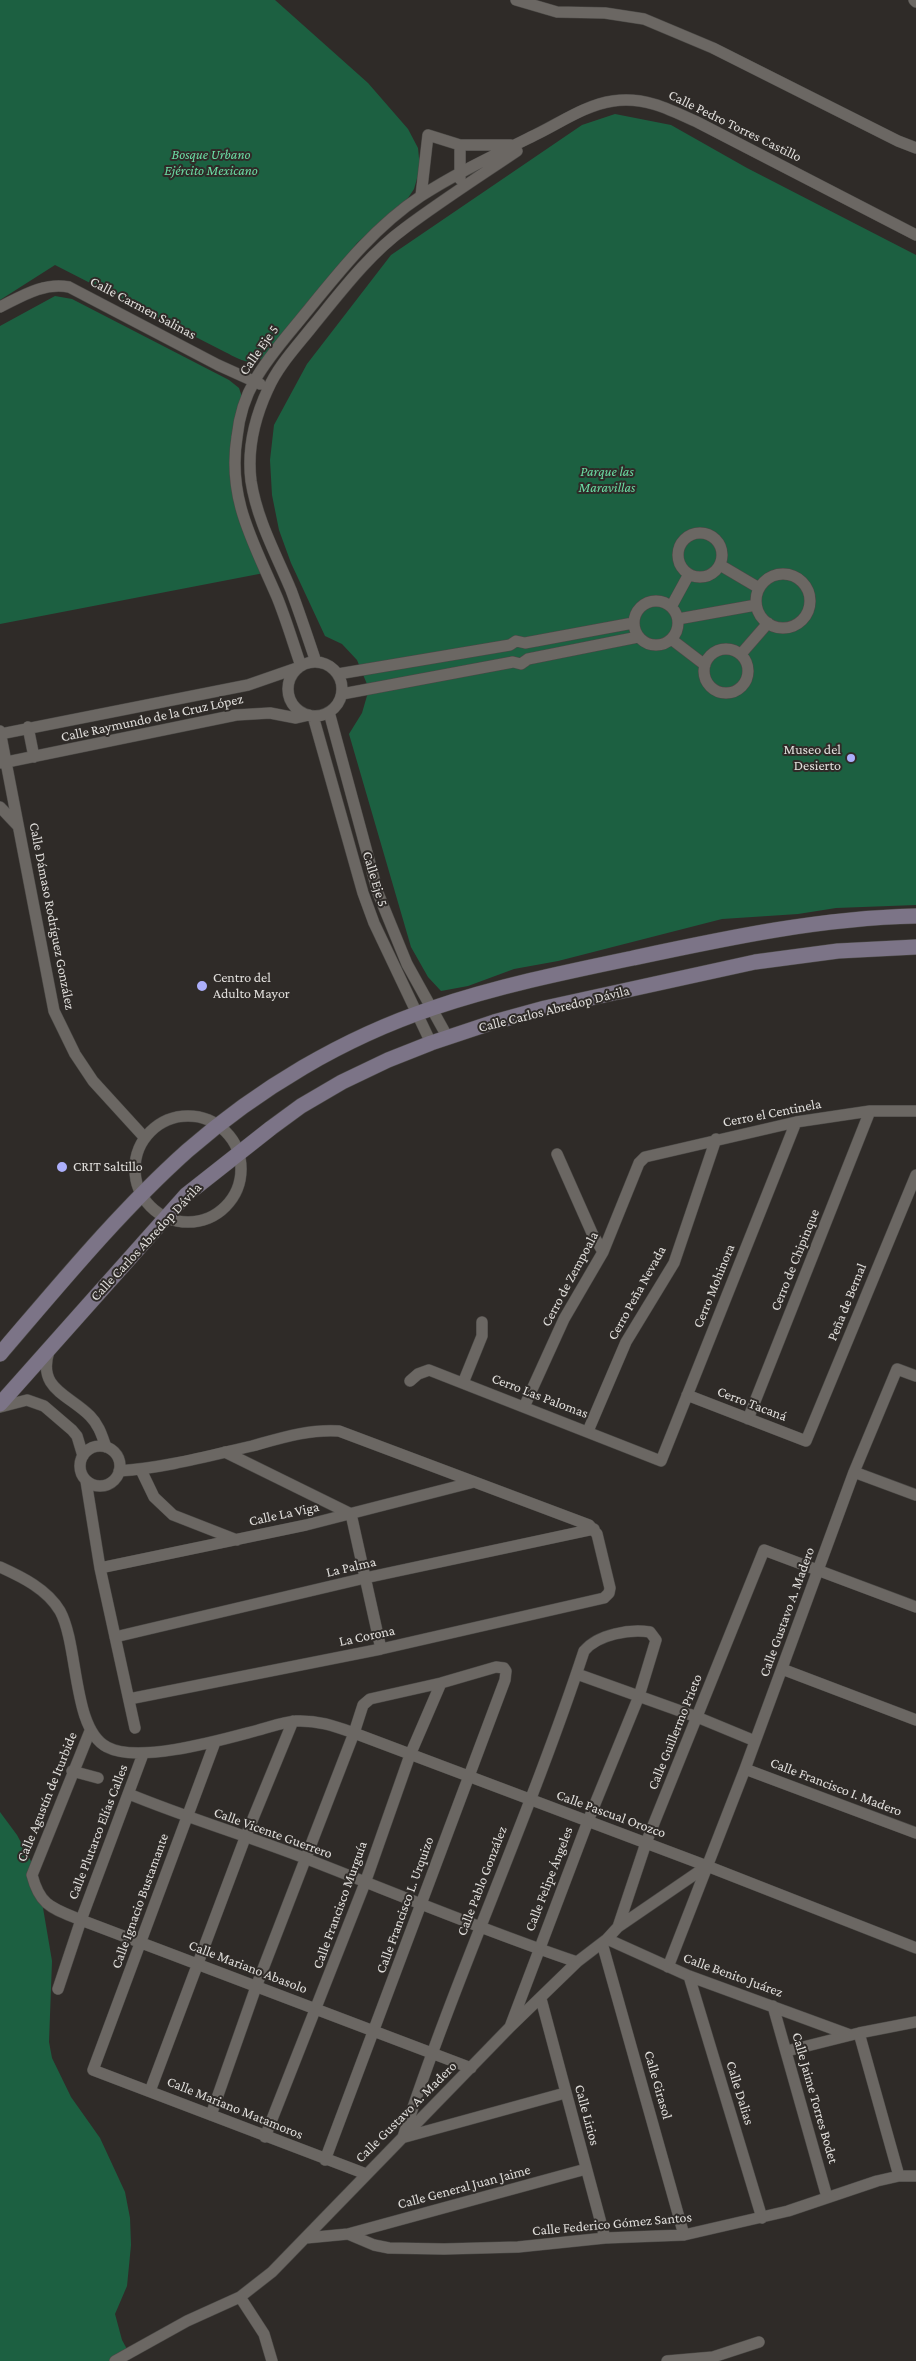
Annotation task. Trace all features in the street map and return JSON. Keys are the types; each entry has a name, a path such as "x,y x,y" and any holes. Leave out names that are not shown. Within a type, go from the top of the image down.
{"main road":[{"path":"0,1354 141,1195 189,1150 218,1126 294,1072 347,1044 432,1008 549,976 738,935 861,917 916,916"},
{"name":"Calle Carlos Abredop Dávila","path":"0,1405 165,1217 206,1178 301,1106 342,1082 388,1060 431,1044 494,1022 546,1008 756,962 838,951 916,947"}],"street":[{"path":"516,0 557,12 605,13 644,19 713,48 898,141 916,148"},
{"name":"Calle Pedro Torres Castillo","path":"516,147 535,135 590,107 613,101 641,100 663,106 699,123 916,235"},
{"path":"421,196 428,135 460,145 516,147"},
{"path":"459,190 461,174 460,145"},
{"name":"Calle Eje 5","path":"299,667 277,598 246,528 237,496 234,465 237,436 245,402 254,382 279,345 353,256 378,231 421,196 516,147"},
{"name":"Calle Eje 5","path":"316,662 291,590 261,522 253,494 250,457 252,434 269,387 298,345 361,268 404,228 516,147"},
{"name":"Calle Carmen Salinas","path":"0,307 44,288 58,285 69,287 218,365 269,387"},
{"path":"694,534 708,534 719,544 722,558 720,565 716,571 703,577 689,574 683,569 678,556 682,542 694,534"},
{"path":"720,565 759,588"},
{"path":"671,607 689,574"},
{"path":"789,575 798,578 808,592 808,610 797,624 780,628 768,623 759,614 756,605 759,588 772,576 789,575"},
{"path":"658,601 671,607 678,619 676,633 671,639 658,645 651,645 638,637 633,623 639,608 644,604 658,601"},
{"path":"678,619 756,605"},
{"path":"338,674 510,645 516,641 526,643 633,623"},
{"path":"741,654 768,623"},
{"path":"342,694 513,662 520,664 528,659 638,637"},
{"path":"671,639 705,665"},
{"path":"526,643 530,650 528,659"},
{"path":"510,645 507,654 513,662"},
{"path":"727,649 741,654 748,667 746,681 735,691 721,692 709,685 704,672 705,665 720,650 727,649"},
{"path":"316,662 332,668 338,674 342,694 335,707 329,712 311,716 295,707 288,691 292,675 299,667 316,662"},
{"name":"Calle Raymundo de la Cruz López","path":"0,733 248,685 299,667"},
{"name":"Calle Eje 5","path":"329,712 378,893 407,964 448,1038"},
{"name":"Calle Raymundo de la Cruz López","path":"4,763 236,715 270,713 296,718 311,716"},
{"name":"Calle Eje 5","path":"311,716 363,893 374,923 431,1044"},
{"path":"28,727 34,758"},
{"name":"Calle Dámaso Rodríguez González","path":"0,733 4,763 54,1011 61,1030 93,1081 145,1138"},
{"path":"0,807 18,826"},
{"name":"Cerro el Centinela","path":"639,1164 645,1157 654,1154 796,1122 870,1112 916,1111"},
{"name":"Cerro de Chipinque","path":"748,1419 870,1112"},
{"path":"179,1117 200,1118 218,1126 227,1133 238,1152 240,1177 234,1194 223,1209 213,1216 189,1222 165,1217 151,1208 141,1195 136,1184 135,1166 139,1148 145,1138 160,1124 179,1117"},
{"name":"Cerro Mohinora","path":"661,1461 796,1122"},
{"name":"Cerro Peña Nevada","path":"588,1431 626,1342 674,1263 716,1140"},
{"path":"557,1154 592,1233 603,1252"},
{"name":"Cerro de Zempoala","path":"524,1407 564,1320 603,1252 639,1164"},
{"name":"Peña de Bernal","path":"806,1441 916,1175"},
{"path":"463,1383 482,1336 482,1322"},
{"path":"50,1347 46,1370 49,1381 58,1391 90,1416 99,1427 106,1447 118,1456 119,1471 115,1478 102,1486 86,1481"},
{"name":"Calle Gustavo A. Madero","path":"668,1967 745,1769 854,1472 897,1369 916,1376"},
{"name":"Cerro Las Palomas","path":"410,1381 418,1374 429,1370 661,1461"},
{"path":"44,1406 58,1391"},
{"name":"Cerro Tacaná","path":"687,1395 806,1441"},
{"path":"0,1405 27,1400 44,1406 77,1436 83,1456 80,1467 86,1481 100,1568 135,1728"},
{"path":"119,1471 141,1470 298,1434 325,1430 339,1431 589,1525 594,1529"},
{"path":"83,1456 92,1448 106,1447"},
{"path":"225,1452 350,1514 381,1649"},
{"path":"141,1470 154,1497 173,1515 236,1540"},
{"path":"854,1472 916,1495"},
{"name":"Calle La Viga","path":"100,1568 350,1514 474,1482"},
{"name":"La Palma","path":"115,1637 365,1578 594,1529"},
{"name":"La Corona","path":"129,1699 381,1649 604,1598 609,1593 610,1588 602,1552 594,1529"},
{"name":"Calle Guillermo Prieto","path":"618,1927 646,1843 764,1550 818,1570"},
{"path":"0,1567 38,1588 59,1610 70,1641 90,1731 107,1747 120,1752 143,1754 215,1742 293,1721"},
{"path":"818,1570 916,1607"},
{"name":"Calle Pablo González","path":"403,2137 431,2054 577,1674 584,1651 596,1641 626,1632 650,1632"},
{"name":"Calle Felipe Ángeles","path":"510,2027 538,1949 639,1696 656,1640 650,1632"},
{"name":"Calle Francisco L. Urquizo","path":"325,2160 506,1675 504,1668 496,1667 441,1683"},
{"path":"782,1669 916,1720"},
{"path":"577,1674 755,1740"},
{"path":"211,2115 256,1987 354,1733 363,1705 370,1699 441,1683"},
{"name":"Calle Francisco Murguía","path":"265,2137 365,1883 410,1755 441,1683"},
{"path":"150,2091 245,1838 293,1721"},
{"name":"Calle Pascual Orozco","path":"293,1721 314,1721 354,1733 707,1866 916,1948"},
{"name":"Calle Agustín de Iturbide","path":"32,1875 72,1770 90,1731"},
{"name":"Calle Ignacio Bustamante","path":"93,2070 142,1943 215,1742"},
{"name":"Calle Plutarco Elías Calles","path":"58,1989 81,1920 143,1754"},
{"name":"Calle Francisco I. Madero","path":"745,1769 916,1833"},
{"path":"72,1770 98,1778"},
{"name":"Calle Vicente Guerrero","path":"129,1794 187,1818 306,1859 421,1905 576,1962"},
{"name":"Calle Gustavo A. Madero","path":"115,2361 187,2321 240,2297 272,2272 510,2027 576,1962 605,1941 618,1927 707,1866"},
{"name":"Calle Mariano Abasolo","path":"32,1875 44,1903 81,1920 471,2068"},
{"name":"Calle Benito Juárez","path":"605,1941 689,1976 855,2034"},
{"name":"Calle Girasol","path":"605,1941 684,2235"},
{"name":"Calle Dalias","path":"689,1976 762,2218"},
{"name":"Calle Lirios","path":"540,1999 605,2238"},
{"name":"Calle Jaime Torres Bodet","path":"773,2006 827,2197"},
{"path":"787,2051 855,2034 916,2022"},
{"path":"855,2034 899,2176"},
{"name":"Calle Mariano Matamoros","path":"93,2070 325,2160 366,2174"},
{"path":"403,2137 566,2093"},
{"name":"Calle General Juan Jaime","path":"348,2234 586,2169"},
{"name":"Calle Federico Gómez Santos","path":"306,2238 348,2234 374,2245 414,2250 518,2247 605,2238 684,2235 762,2218 856,2187 899,2176 916,2176"},
{"path":"240,2297 264,2334 271,2361"},
{"path":"666,2361 713,2357 759,2342"}],"green space":[{"name":"Bosque Urbano Ejército Mexicano","path":"0,0 275,0 368,83 408,129 418,148 420,168 414,189 408,198 357,243 267,355 256,361 251,362 236,358 55,265 0,300"},
{"name":"Parque las Maravillas","path":"615,114 671,125 747,168 916,255 916,905 836,908 798,914 722,919 558,961 514,969 468,986 441,991 428,977 411,947 349,734 362,713 369,689 357,660 342,644 325,636 291,563 279,530 272,495 270,460 274,425 307,364 391,255 582,125"},
{"path":"55,296 72,299 229,380 239,388 242,397 232,467 264,573 0,624 0,326"},
{"path":"0,1812 17,1835 33,1865 42,1902 52,1961 49,2042 52,2058 71,2097 100,2138 125,2192 130,2218 131,2245 127,2286 115,2314 122,2340 128,2351 109,2361 0,2361"}],"place":[{"name":"Museo del Desierto","path":"851,758"},
{"name":"Centro del Adulto Mayor","path":"202,986"},
{"name":"CRIT Saltillo","path":"62,1167"}]}
